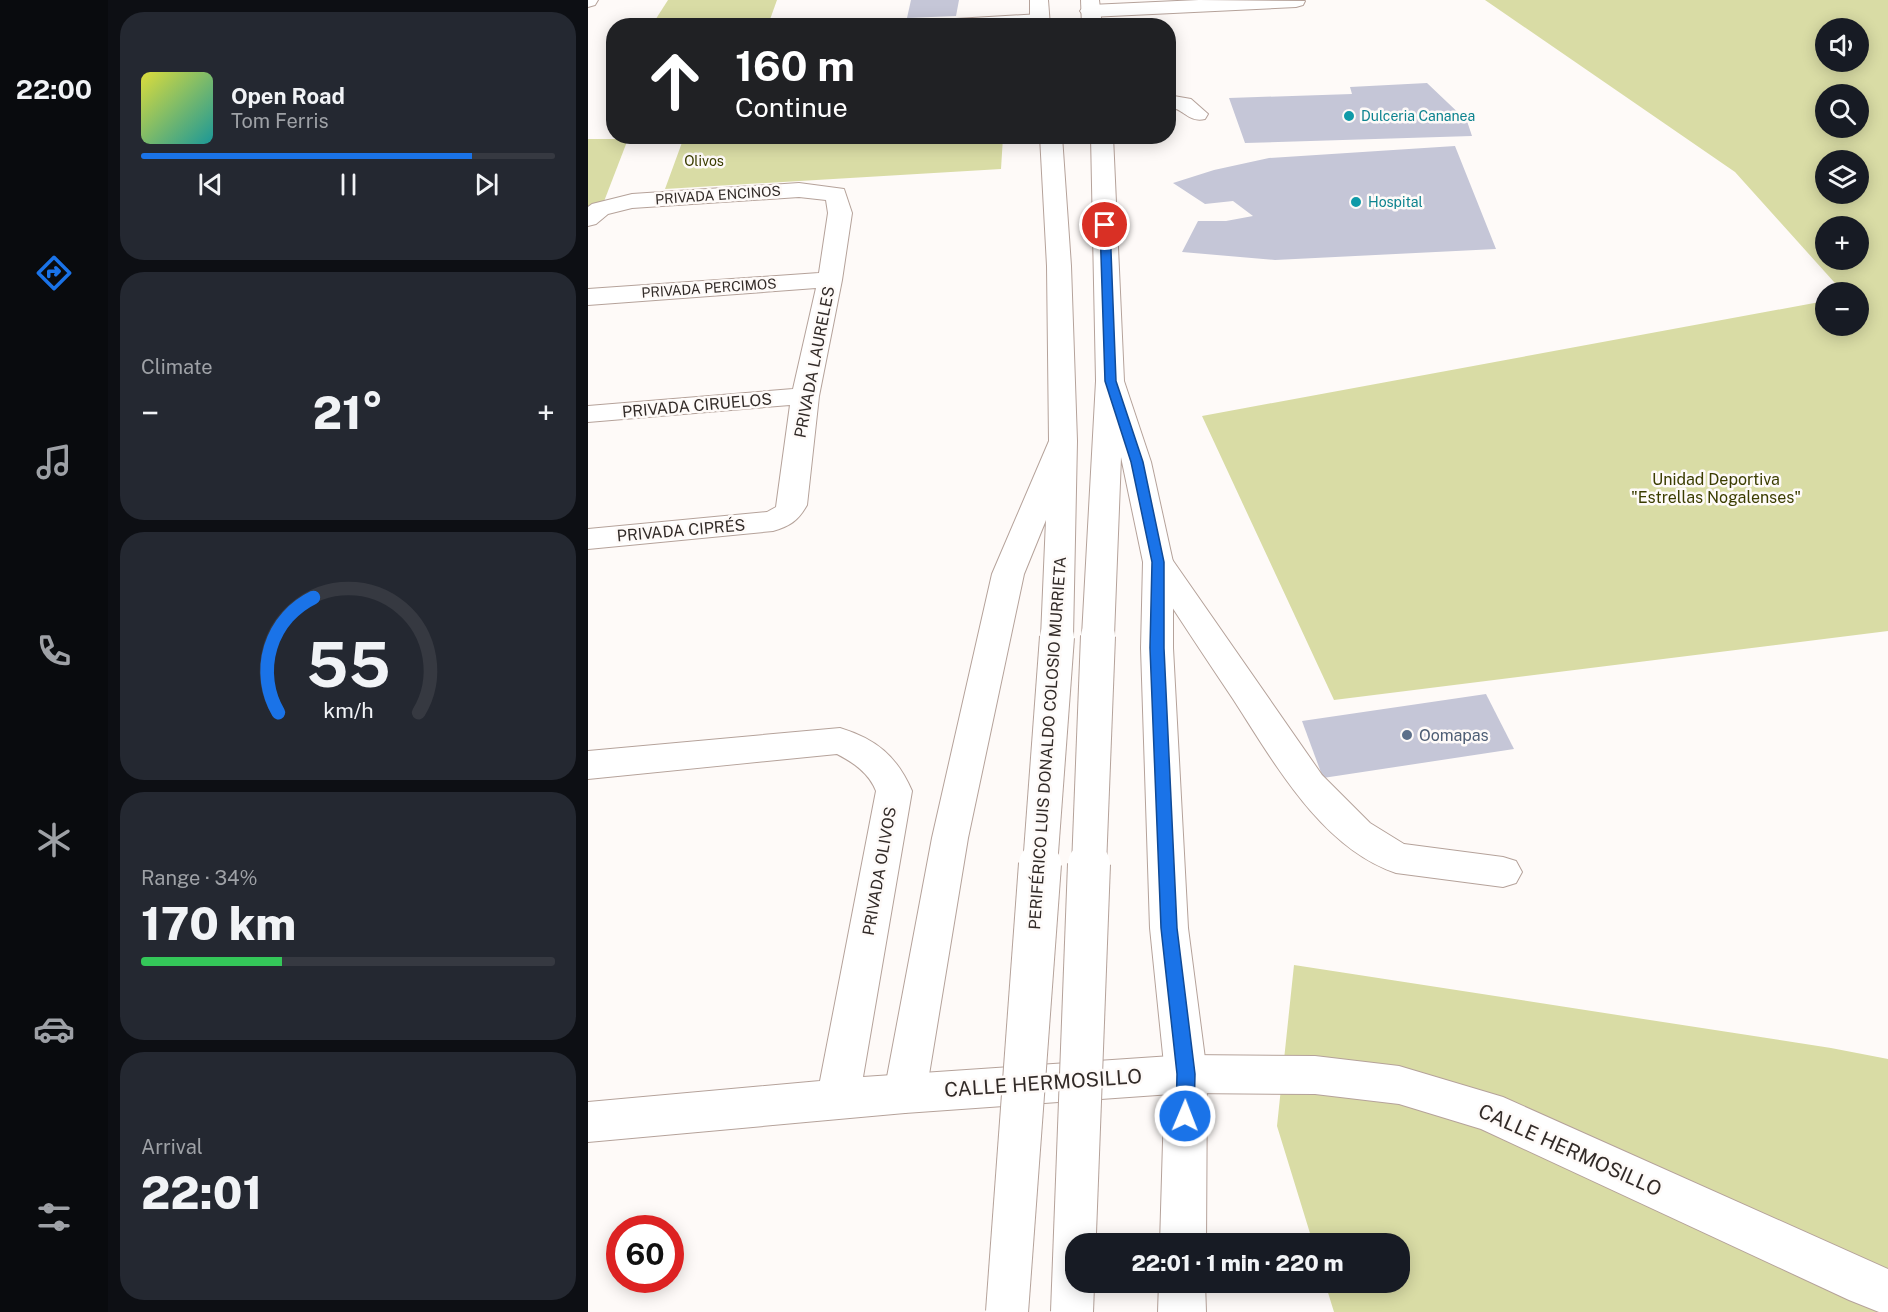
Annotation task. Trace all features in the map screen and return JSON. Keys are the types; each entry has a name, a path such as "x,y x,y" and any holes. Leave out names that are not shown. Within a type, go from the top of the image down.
{"main road":[{"path":"1039,0 1040,18"},
{"path":"1091,12 1296,1"},
{"path":"1176,100 1188,105 1197,114"},
{"name":"PERIFÉRICO LUIS DONALDO COLOSIO MURRIETA","path":"1007,1312 1058,637 1063,441 1059,266 1051,144"},
{"path":"1072,1312 1110,381 1102,144"},
{"name":"PRIVADA ENCINOS","path":"594,214 632,201 799,190 836,194"},
{"name":"PRIVADA LAURELES","path":"774,522 787,514 792,505 805,396 830,280 840,213 836,194"},
{"name":"PRIVADA PERCIMOS","path":"588,297 830,280"},
{"path":"1110,381 1137,462 1158,562 1157,648 1169,928 1186,1074 1183,1233"},
{"name":"PRIVADA CIRUELOS","path":"588,414 805,396"},
{"path":"905,1093 950,838 1008,574 1063,441"},
{"name":"PRIVADA CIPRÉS","path":"588,539 774,522"},
{"path":"1158,562 1309,785 1357,833 1395,858 1503,872"},
{"name":"PRIVADA OLIVOS","path":"588,765 840,741 861,749 876,761 889,777 894,791 838,1099"},
{"name":"CALLE HERMOSILLO","path":"588,1122 905,1093 1186,1074 1315,1075 1389,1083 1488,1111 1865,1284 1888,1292"},
{"path":"1182,1293 1182,1312"}],"green space":[{"path":"668,0 777,0 771,18 656,18"},
{"name":"Unidad Deportiva \"Estrellas Nogalenses\"","path":"1485,0 1888,0 1888,631 1334,700 1202,416 1815,303 1815,336 1869,336 1869,282 1834,282 1823,270 1869,270 1869,216 1815,216 1815,261 1735,172"},
{"path":"588,139 606,139 606,144 626,144 603,204 588,206"},
{"name":"Olivos","path":"681,144 1003,144 1001,169 665,189"},
{"path":"1294,965 1831,1048 1888,1059 1888,1312 1334,1312 1328,1293 1410,1293 1410,1233 1310,1233 1277,1126"}],"building":[{"path":"911,0 959,0 956,16 907,18"},
{"name":"Dulceria Cananea","path":"1427,83 1467,121 1472,136 1245,143 1229,98 1352,94 1350,87"},
{"name":"Hospital","path":"1455,146 1496,249 1275,260 1182,252 1198,221 1226,221 1253,216 1233,201 1205,204 1173,183 1214,170 1269,158"},
{"name":"Oomapas","path":"1486,694 1514,749 1323,778 1302,721"}],"place":[{"name":"Dulceria Cananea","path":"1349,116"},
{"name":"Hospital","path":"1356,202"},
{"name":"Oomapas","path":"1407,735"}],"route":[{"path":"1105,225 1110,381 1137,462 1158,562 1157,648 1169,928 1186,1074 1185,1116"}]}
